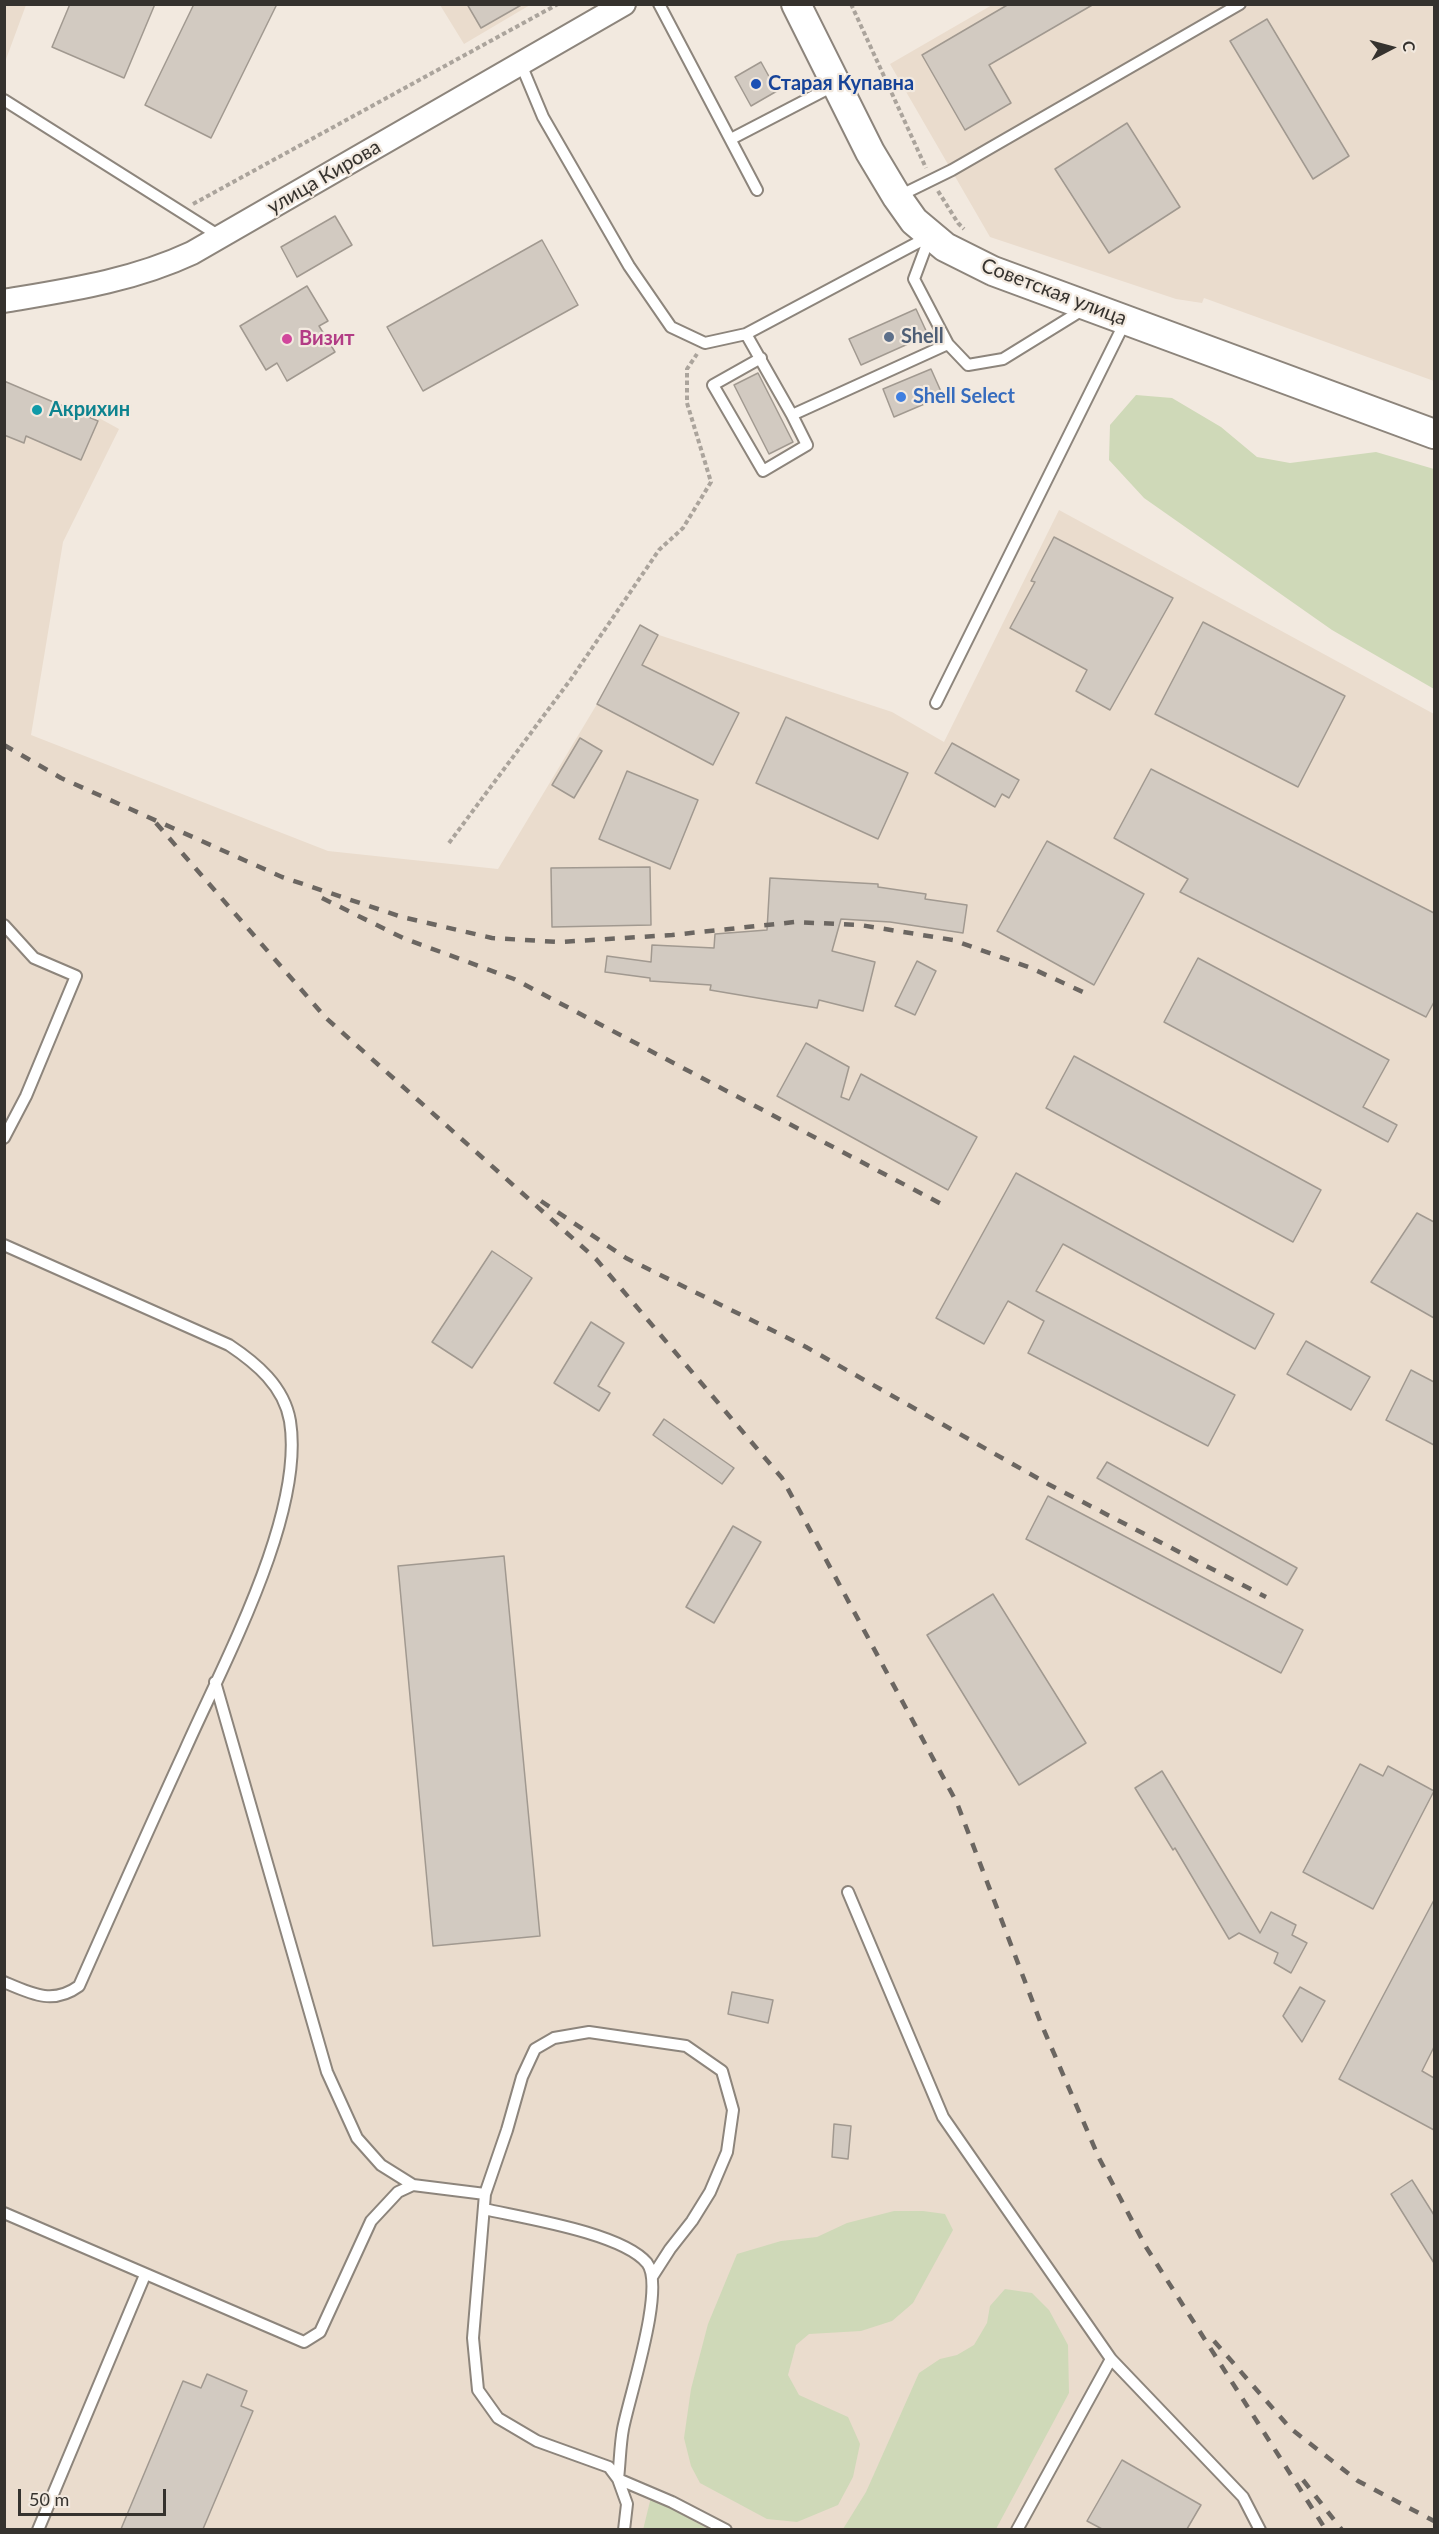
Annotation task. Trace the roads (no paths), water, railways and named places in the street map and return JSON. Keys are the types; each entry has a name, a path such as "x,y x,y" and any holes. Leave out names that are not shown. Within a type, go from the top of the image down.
{"street":[{"name":"улица Кирова","path":"4,301 137,274 166,265 221,237 520,62 624,4"},
{"name":"Советская улица","path":"796,4 835,85 897,197 914,220 930,236 955,252 993,270 1434,434"}],"lane":[{"path":"659,4 757,190"},
{"path":"897,197 931,180 1240,4"},
{"path":"520,62 543,117 629,266 671,327 705,343 746,334 930,236"},
{"path":"731,140 835,85"},
{"path":"4,100 221,237"},
{"path":"930,236 914,279 948,344 968,365 1003,359 1089,306"},
{"path":"936,703 1126,320"},
{"path":"746,334 761,358 807,445 763,471 713,385 761,358"},
{"path":"792,416 948,344"},
{"path":"4,925 34,957 76,976 26,1096 4,1138"},
{"path":"4,1245 229,1345 257,1364 281,1395 290,1420 291,1463 283,1508 260,1583 80,1986 67,1995 47,1997 4,1982"},
{"path":"215,1682 327,2072 357,2139 381,2165 413,2185 486,2194"},
{"path":"848,1892 944,2117 1111,2359 1243,2497 1260,2529"},
{"path":"624,2529 627,2504 618,2479 609,2467 537,2441 498,2418 478,2390 473,2338 486,2194 522,2077 535,2049 554,2038 589,2032 686,2046 722,2071 733,2109 727,2152 710,2192 698,2212 652,2277"},
{"path":"4,2213 304,2342 320,2332 371,2222 398,2192 413,2185"},
{"path":"484,2209 591,2234 632,2250 648,2265 652,2277 651,2307 623,2429 618,2479"},
{"path":"38,2529 146,2275"},
{"path":"1017,2529 1111,2359"},
{"path":"618,2479 672,2502 726,2529"}],"railway":[{"path":"4,745 61,778 282,877 402,917 492,938 559,942 672,935 795,922 860,925 953,940 1031,968 1085,993"},
{"path":"156,823 326,1018 596,1259 782,1478 957,1803 1040,2021 1099,2158 1146,2247 1326,2530"},
{"path":"322,898 403,938 514,979 947,1207"},
{"path":"541,1201 626,1258 806,1347 1048,1484 1266,1597"},
{"path":"1214,2341 1290,2428 1358,2481 1434,2521"},
{"path":"1303,2480 1342,2530"}],"place":[{"name":"Старая Купавна","path":"756,84"},
{"name":"Shell","path":"889,337"},
{"name":"Визит","path":"287,339"},
{"name":"Shell Select","path":"901,397"},
{"name":"Акрихин","path":"37,410"}]}
